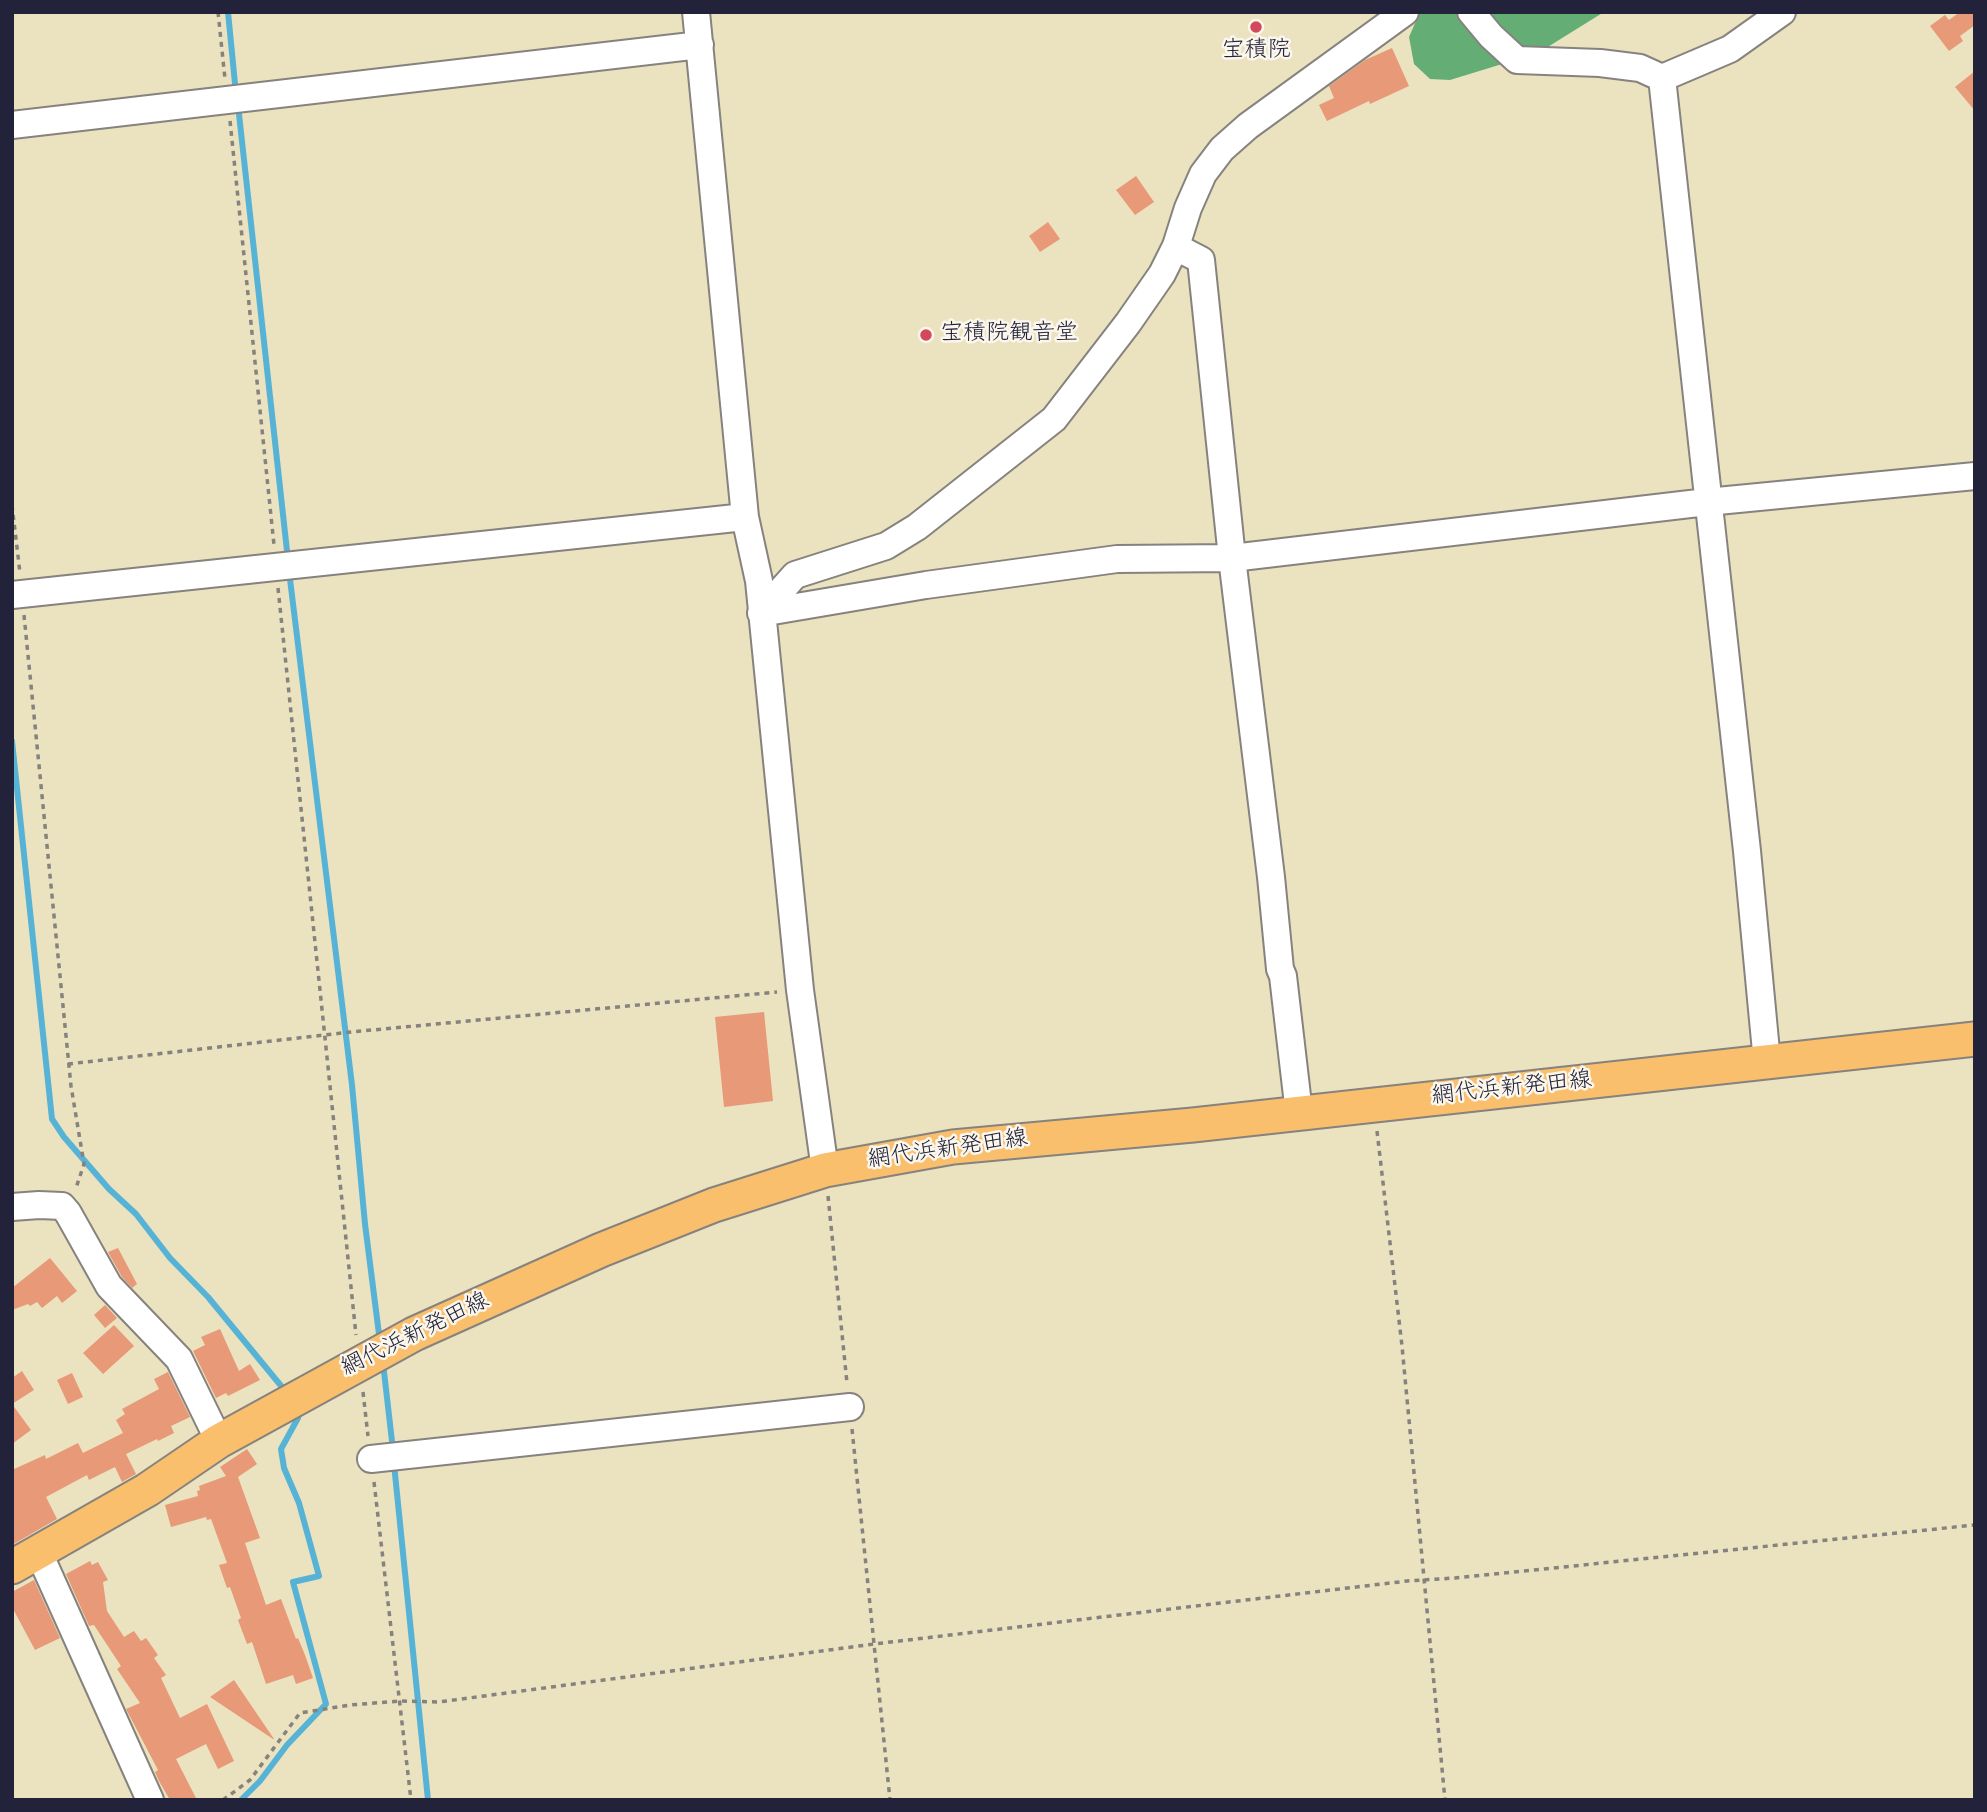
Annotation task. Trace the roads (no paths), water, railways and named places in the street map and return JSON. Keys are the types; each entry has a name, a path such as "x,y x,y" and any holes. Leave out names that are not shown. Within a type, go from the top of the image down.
{"main road":[{"name":"網代浜新発田線","path":"25,1560 147,1490 219,1441 359,1363 448,1318 601,1250 714,1205 825,1170 953,1147 1299,1113 1975,1039"}],"street":[{"path":"696,12 745,517 759,581 800,990 825,1170"},
{"path":"761,613 795,575 886,545 917,527 1054,419 1162,274 1176,247 1188,208 1203,174 1222,149 1248,126 1405,12"},
{"path":"1471,12 1491,36 1517,60 1600,63 1640,68 1662,78 1730,49 1782,12"},
{"path":"12,125 700,45"},
{"path":"1662,78 1767,1062"},
{"path":"1176,247 1201,260 1232,558 1299,1113"},
{"path":"761,613 926,585 1118,559 1232,558 1707,502 1975,476"},
{"path":"17,594 745,517"},
{"path":"12,1207 62,1206 109,1286 178,1359 219,1441"},
{"path":"371,1459 850,1407"},
{"path":"25,1560 150,1800"}],"waterway":[{"path":"228,12 236,94"},
{"path":"238,105 288,560"},
{"path":"289,571 352,1085 365,1224 380,1342"},
{"path":"12,741 52,1119 64,1137 109,1189 136,1214 170,1258 208,1297 282,1387"},
{"path":"383,1363 393,1450"},
{"path":"241,1800 326,1704 293,1582 319,1576 299,1503 284,1468 281,1449 298,1418"},
{"path":"394,1464 428,1800"}],"place":[{"name":"宝積院","path":"1256,27"},
{"name":"宝積院観音堂","path":"926,335"}]}
